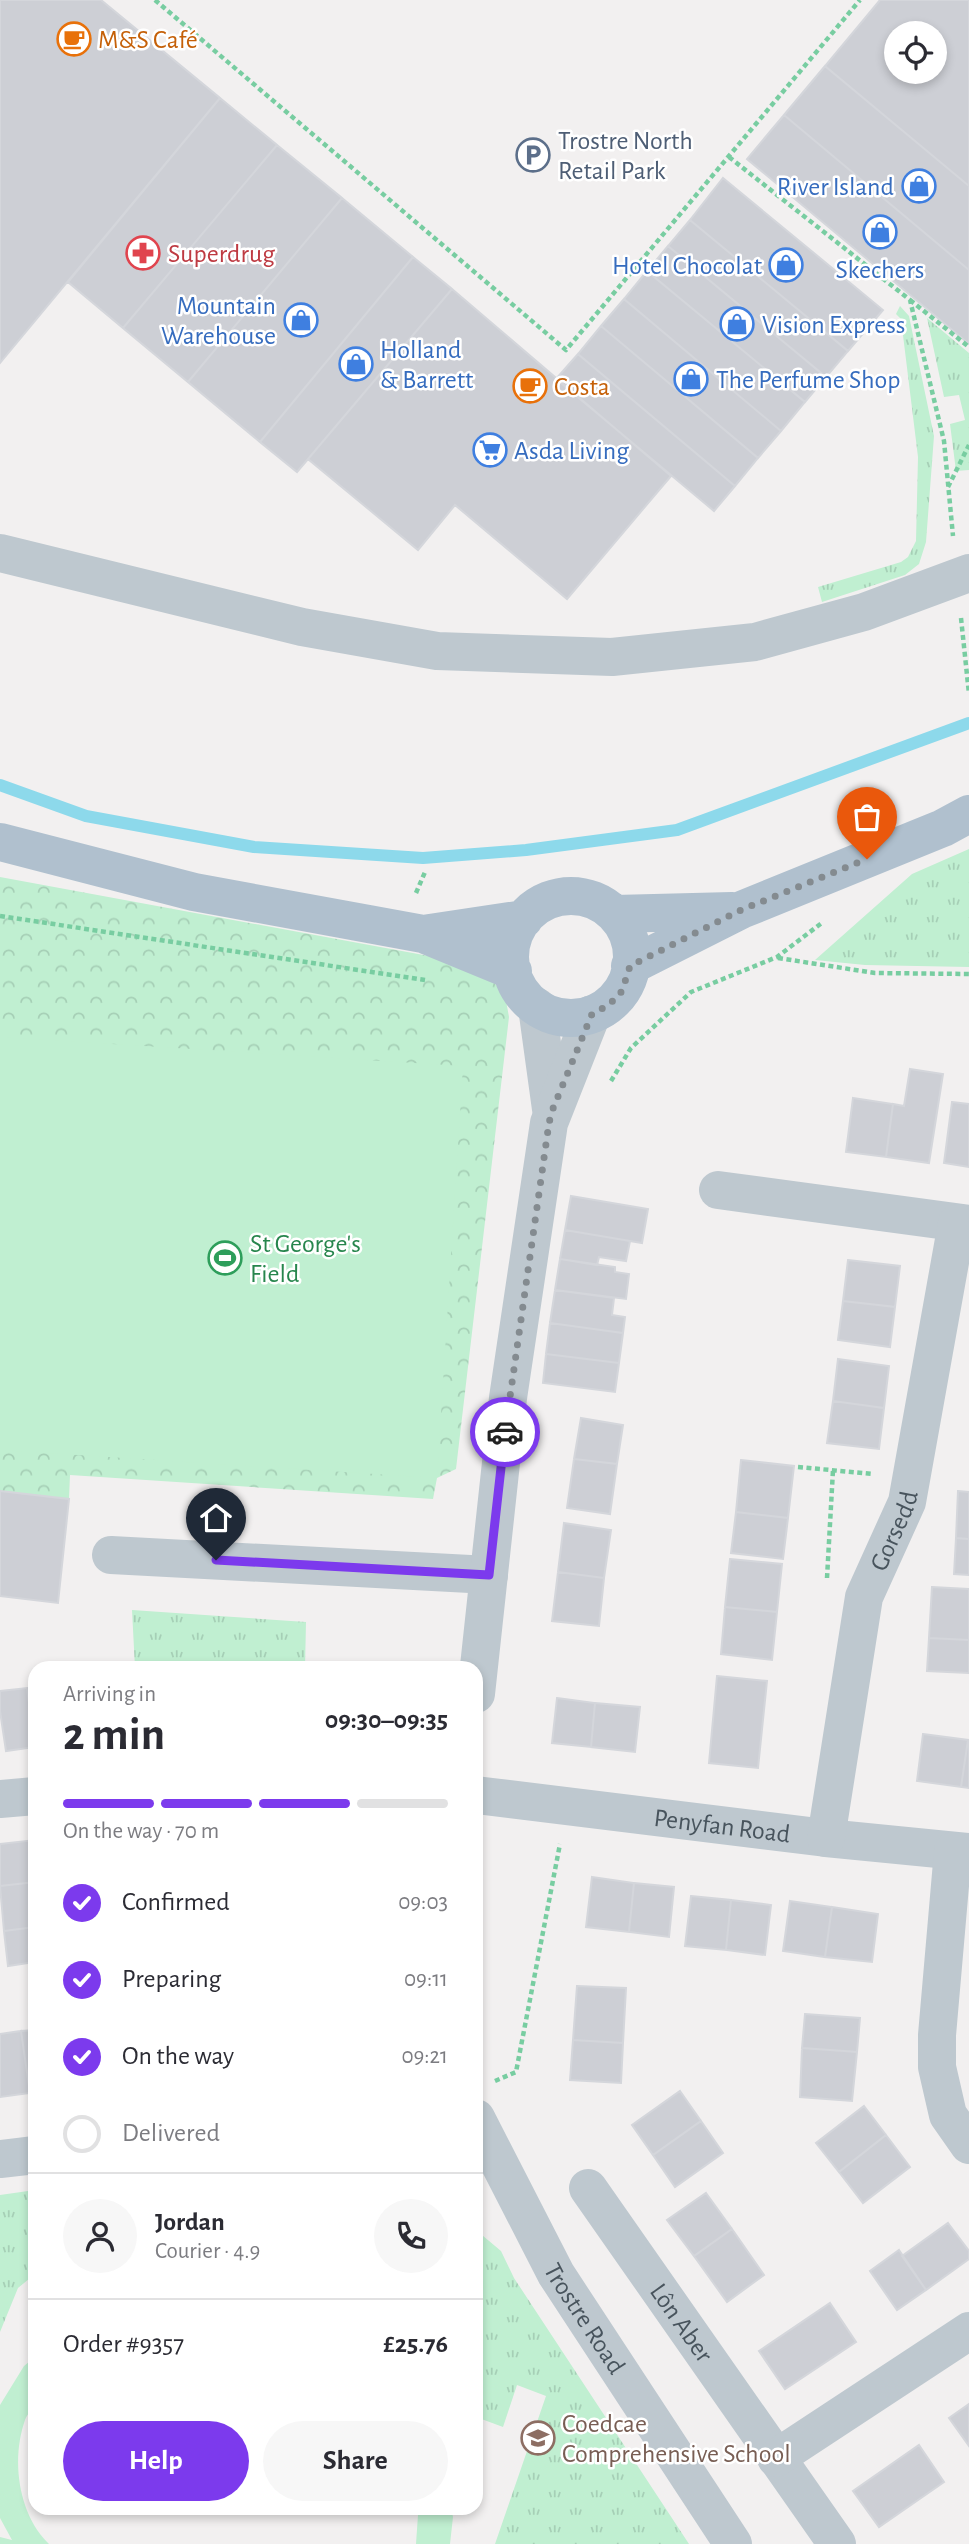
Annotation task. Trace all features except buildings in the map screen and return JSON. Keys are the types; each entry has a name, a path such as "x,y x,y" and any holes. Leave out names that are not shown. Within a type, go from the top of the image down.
{"main road":[{"path":"630,966 741,910 943,828 969,814"},
{"path":"0,842 194,892 423,934 513,971"},
{"path":"569,896 588,898 605,906 615,914 629,936 632,954 622,991 609,1005 592,1014 573,1018 555,1015 537,1007 523,994 514,978 510,959 513,940 524,919 533,909 550,900 569,896"},
{"path":"615,914 741,910"},
{"path":"423,934 524,919"}],"street":[{"path":"0,553 302,627 437,651 612,657 755,642 962,588"},
{"path":"537,1007 552,1111"},
{"path":"480,1661 508,1398 552,1111 592,1014"},
{"name":"Gorsedd","path":"718,1190 963,1223 907,1502 864,1597 827,1838"},
{"path":"111,1555 489,1575"},
{"name":"Penyfan Road","path":"483,1796 961,1852"},
{"path":"0,1799 28,1797"},
{"path":"961,1852 937,2035 937,2067 948,2115 969,2145"},
{"path":"937,2035 969,2007"},
{"name":"Trostre Road","path":"483,2132 556,2274 733,2544"},
{"path":"0,2159 28,2156"},
{"name":"Lôn Aber","path":"588,2188 836,2544"},
{"path":"776,2458 969,2331"}],"path":[{"path":"155,0 566,350 860,0"},
{"path":"729,157 969,347"},
{"path":"910,300 944,441 962,588 969,694"},
{"path":"948,488 969,445"},
{"path":"0,916 436,982"},
{"path":"605,1090 631,1048 691,992 777,957 876,973 969,974"},
{"path":"798,1467 880,1475"},
{"path":"827,1579 833,1470"},
{"path":"495,2081 516,2072 560,1839"}],"green space":[{"path":"900,306 909,316 934,436 926,542 919,564 905,575 822,602 818,587 901,562 908,557 916,541 918,457 901,319 896,314"},
{"path":"927,318 969,353 969,470 956,471 950,424 965,420 959,395 944,397"},
{"path":"969,849 969,967 865,965 815,960 912,874"},
{"name":"St George's Field","path":"0,877 429,956 482,969 505,995 509,1017 456,1469 437,1478 433,1499 70,1475 69,1499 0,1491"},
{"name":"St George's Field","path":"0,1037 463,1066 437,1478 0,1450"},
{"path":"132,1610 306,1622 305,1661 135,1661"},
{"path":"28,2191 28,2280 18,2288 0,2332 0,2195"},
{"path":"483,2236 501,2251 514,2278 689,2544 495,2544 546,2396 517,2385 503,2427 483,2420"},
{"path":"28,2363 28,2415 18,2452 20,2486 28,2515 49,2544 0,2544 0,2537 12,2540 0,2518 0,2405"},
{"path":"418,2515 453,2515 450,2544 416,2544"}],"waterway":[{"path":"0,785 86,816 254,847 423,858 526,850 677,830 969,723"}],"way so far":[{"path":"505,1432 549,1123 592,1014 609,1005 622,991 630,966 741,910 867,859"}],"place":[{"name":"M&S Café","path":"74,39"},
{"name":"Trostre North Retail Park","path":"533,155"},
{"name":"River Island","path":"919,186"},
{"name":"Skechers","path":"880,232"},
{"name":"Superdrug","path":"143,253"},
{"name":"Hotel Chocolat","path":"786,265"},
{"name":"Mountain Warehouse","path":"301,320"},
{"name":"Vision Express","path":"737,324"},
{"name":"Holland & Barrett","path":"356,364"},
{"name":"The Perfume Shop","path":"691,379"},
{"name":"Costa","path":"530,386"},
{"name":"Asda Living","path":"490,450"},
{"name":"St George's Field","path":"225,1258"},
{"name":"Coedcae Comprehensive School","path":"538,2438"}],"route":[{"path":"216,1560 489,1575 505,1432"}]}
